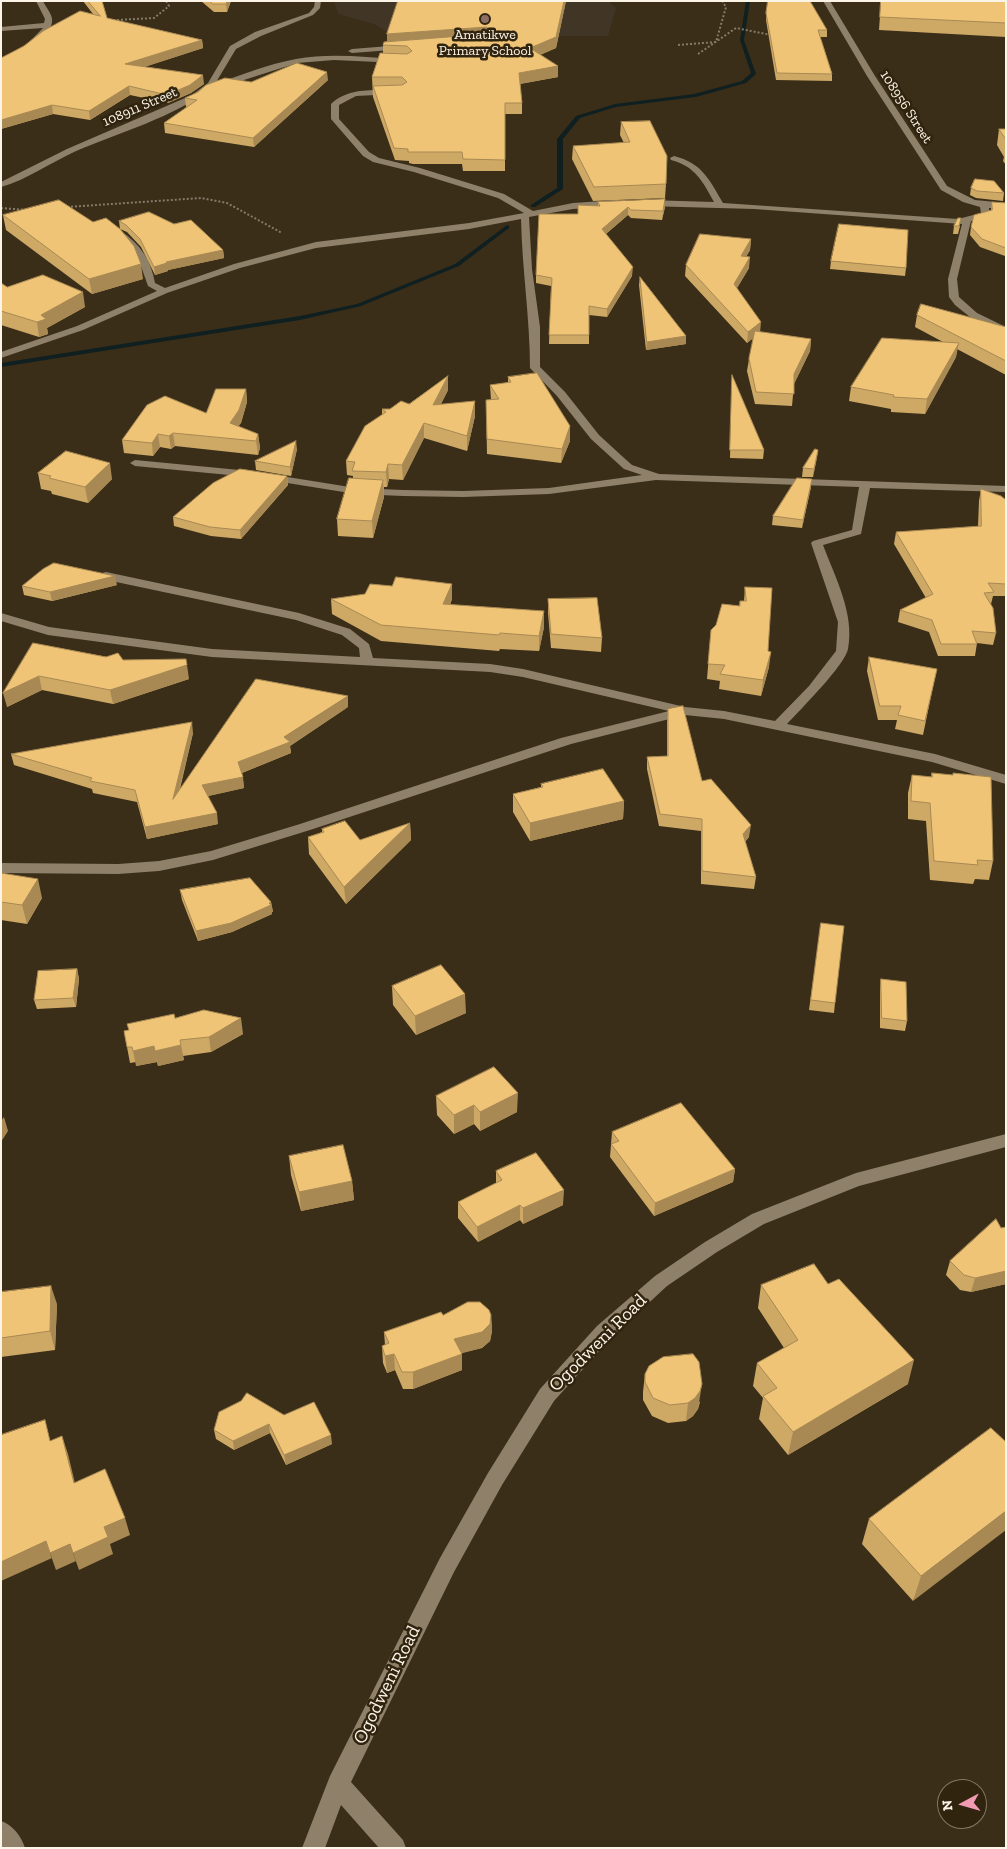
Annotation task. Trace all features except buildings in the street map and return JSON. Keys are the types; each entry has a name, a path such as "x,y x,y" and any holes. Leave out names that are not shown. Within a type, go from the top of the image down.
{"street":[{"path":"1,63 45,33 49,19 39,1"},
{"name":"108911 Street","path":"1,185 70,151 164,112 206,90 234,48 258,34 310,14 317,8 318,1"},
{"name":"108956 Street","path":"826,1 871,76 944,188 961,199 984,205 1006,206"},
{"path":"1,29 48,25"},
{"path":"206,90 297,61 344,52 408,46"},
{"path":"297,61 346,59 407,61"},
{"path":"402,92 366,93 340,98 335,104 335,119 366,154 376,160 417,170 501,196 528,215"},
{"path":"674,158 697,167 720,205"},
{"path":"1,355 80,328 164,291 237,266 316,245 469,226 573,206 634,203 720,205 937,221 967,220 986,214 984,205"},
{"path":"528,215 528,269 535,327 535,368 561,394 595,436 628,467 658,477"},
{"path":"967,220 962,249 953,277 952,289 954,297 970,313 1006,331"},
{"path":"114,231 137,249 149,272 151,284 164,291"},
{"path":"135,463 250,474 356,491 403,493 463,494 550,491 658,477 1006,489"},
{"path":"778,726 814,689 842,651 844,622 817,543 857,532 865,485"},
{"path":"106,576 298,616 346,632 366,647 367,662"},
{"path":"1,618 48,631 212,653 490,668 523,673 685,711 724,715 935,758 1006,780"},
{"path":"1,868 118,869 159,866 213,855 305,828 566,741 685,711"},
{"name":"Ogodweni Road","path":"313,1848 338,1784 447,1565 495,1479 547,1395 604,1332 661,1281 711,1247 758,1219 856,1180 1006,1140"},
{"path":"338,1784 394,1848"},
{"path":"1,1832 14,1848"}],"path":[{"path":"115,20 154,18 169,6 166,1"},
{"path":"716,42 726,7 722,1"},
{"path":"698,54 736,28 773,35"},
{"path":"678,45 716,42"},
{"path":"62,208 201,198 227,203 284,235 299,249"},
{"path":"1,208 30,210"}],"shaded area":[{"name":"Amatikwe Primary School","path":"334,1 608,1 616,8 608,36 394,36 374,24 338,14"}],"waterway":[{"path":"533,206 560,189 560,139 578,117 615,106 694,96 744,82 754,73 742,40 748,1"},
{"path":"1,365 300,318 359,305 457,265 507,227"}],"place":[{"name":"Amatikwe Primary School","path":"485,19"}]}
